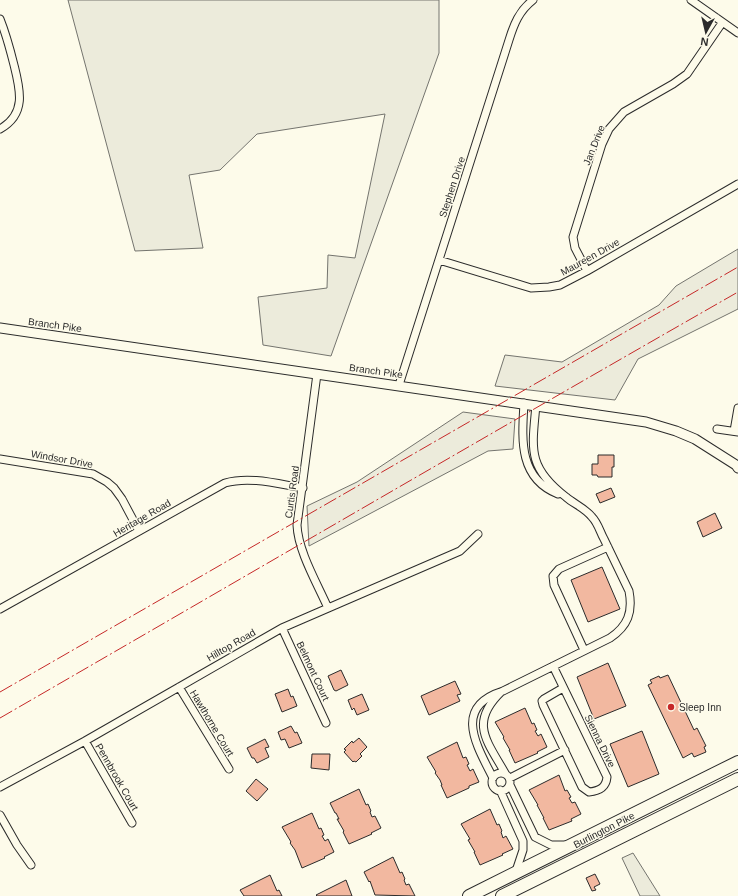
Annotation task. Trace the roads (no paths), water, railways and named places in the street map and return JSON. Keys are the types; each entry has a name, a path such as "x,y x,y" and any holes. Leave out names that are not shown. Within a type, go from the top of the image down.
{"highway":[{"name":"Burlington Pike","path":"470,896 738,762"},
{"name":"Burlington Pike","path":"502,896 738,779"}],"street":[{"name":"Stephen Drive","path":"399,385 516,19 533,0"},
{"path":"691,0 738,33"},
{"path":"0,20 8,41 20,92 18,108 14,117 8,124 0,129"},
{"name":"Jan Drive","path":"587,271 575,248 573,237 602,144 609,129 624,112 673,84 687,74 722,23"},
{"name":"Maureen Drive","path":"439,260 531,288 560,285 738,184"},
{"name":"Branch Pike","path":"0,328 524,403 646,422 660,425 695,438 737,465"},
{"name":"Curtis Road","path":"317,374 297,524 299,539 328,608"},
{"path":"524,403 522,442 529,467 543,485 554,493 566,497"},
{"path":"515,874 523,850 523,841 500,790 493,786 493,778 474,735 472,719 479,706 486,698 610,638 620,631 630,613 631,602 629,591 593,517 566,497 544,476 535,460 532,443 536,405"},
{"path":"717,429 736,431 738,408"},
{"name":"Windsor Drive","path":"0,459 84,472 97,476 114,488 122,499 139,531"},
{"name":"Heritage Road","path":"0,609 218,486 235,480 249,480 303,488"},
{"name":"Hilltop Road","path":"0,787 85,741 282,628 460,551 478,534"},
{"path":"584,650 554,585 553,576 559,569 608,548"},
{"name":"Belmont Court","path":"282,628 326,723"},
{"name":"Sienna Drive","path":"552,666 563,688 607,778 604,786 594,792 589,792 582,787 542,702 548,696 563,688"},
{"name":"Hawthorne Court","path":"179,687 228,769"},
{"path":"503,691 494,699 488,708 483,721 483,728 488,742 508,779 535,837 551,845 575,844"},
{"name":"Pennbrook Court","path":"85,741 132,823"},
{"path":"508,779 565,750"},
{"path":"493,778 496,774 500,773 508,779"},
{"path":"500,790 508,788 508,779"},
{"path":"0,815 16,845 31,865"}],"place":[{"name":"Sleep Inn","path":"671,707"}]}
